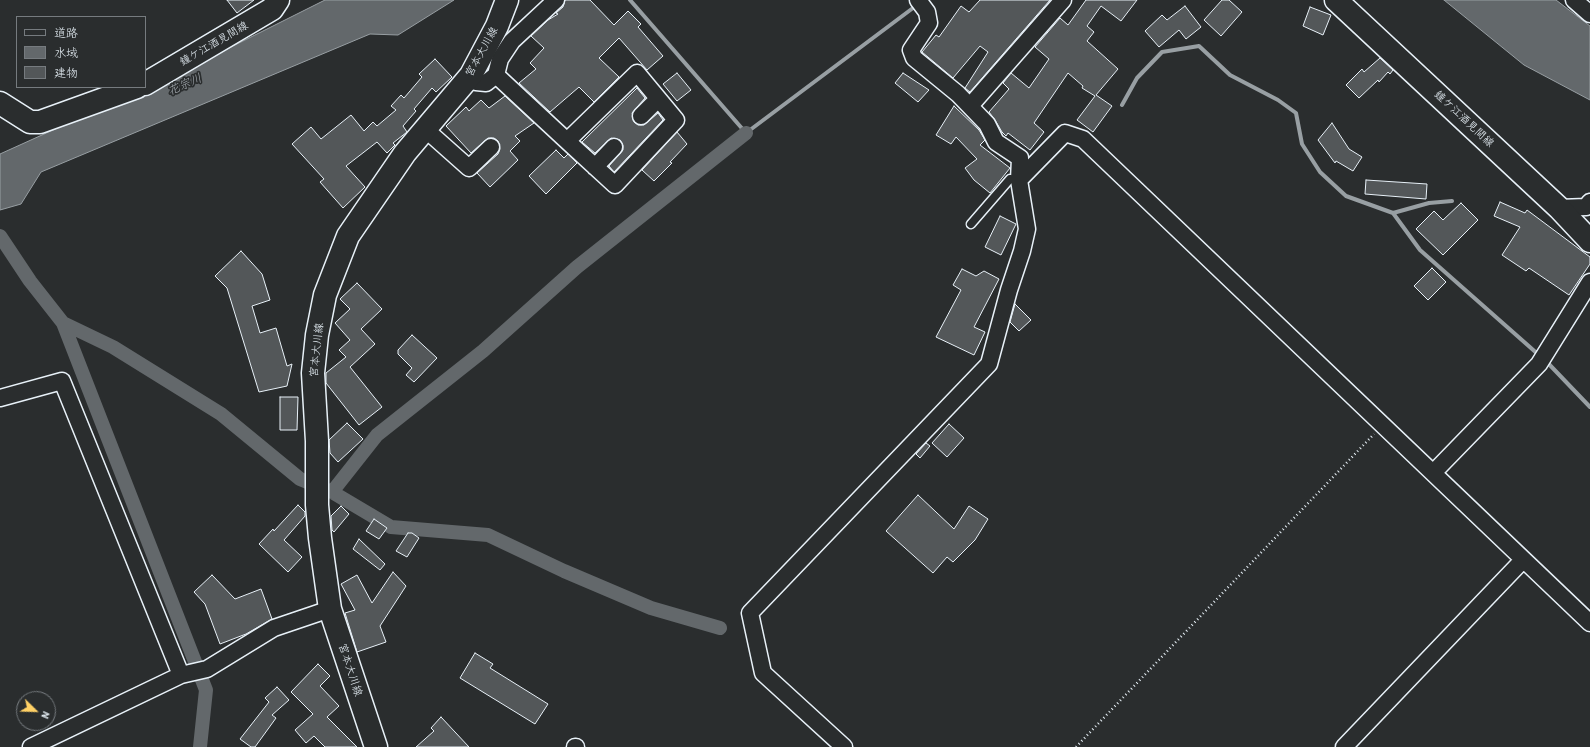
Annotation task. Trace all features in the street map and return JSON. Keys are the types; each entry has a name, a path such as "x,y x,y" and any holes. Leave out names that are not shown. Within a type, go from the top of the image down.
{"main road":[{"name":"鐘ケ江酒見間線","path":"146,83 272,9 278,0"},
{"name":"宮本大川線","path":"376,747 330,609 317,505 317,441 313,372 317,336 325,294 348,236 424,128 471,75 497,26 507,0"},
{"name":"鐘ケ江酒見間線","path":"1336,0 1559,208 1590,241"},
{"path":"0,103 30,122 40,122 134,88"}],"street":[{"path":"471,75 476,82 486,83 496,75 500,59 512,41 556,0"},
{"path":"970,106 1063,0"},
{"path":"1574,0 1590,14"},
{"path":"844,747 763,673 750,613 989,364 1008,290 1022,251 1027,229 1019,180 1020,158 996,142 987,124 970,106 958,94 914,58 911,50 929,23 922,6"},
{"path":"496,75 567,141 595,167 615,185 676,120 637,73 567,141"},
{"path":"641,116 658,99"},
{"path":"424,128 469,168 491,147"},
{"path":"1019,180 1065,133 1083,139 1590,623"},
{"path":"595,167 614,147"},
{"path":"1559,208 1586,207 1590,202"},
{"path":"1433,473 1539,364 1590,282"},
{"path":"0,398 62,381 193,672"},
{"path":"1344,747 1523,560"},
{"path":"30,747 193,672 274,628 330,609"}],"lane":[{"path":"971,224 1010,179 1019,180"}],"path":[{"path":"1076,747 1382,425"}],"water":[{"name":"花宗川","path":"325,0 454,0 398,35 370,34 41,172 21,204 0,210 0,154 179,73"},
{"path":"1444,0 1556,0 1590,26 1590,100 1524,65"}],"building":[{"path":"227,0 254,0 237,13"},
{"path":"565,0 590,0 614,25 628,11 641,24 638,27 663,56 647,70 619,38 599,58 619,77 594,102 579,87 550,112 519,83 536,69 530,63 544,48 531,36 548,20 558,14 556,13 563,7"},
{"path":"980,0 1050,0 970,92 965,88 988,52 980,46 953,78 922,52 936,35 939,37 961,6 969,12"},
{"path":"1086,0 1137,0 1121,21 1101,6 1087,26 1094,32 1087,41 1118,69 1096,95 1112,106 1093,132 1077,120 1095,96 1082,88 1083,86 1068,73 1034,123 1044,132 1030,150 1008,133 1006,136 989,112 1009,89 1003,83 1011,73 1029,88 1049,59 1035,47 1060,18 1068,25"},
{"path":"1222,0 1229,0 1242,12 1221,36 1204,20"},
{"path":"1185,6 1201,27 1186,39 1179,30 1159,47 1145,31 1162,15 1167,20"},
{"path":"1310,7 1331,15 1323,35 1303,26"},
{"path":"1380,58 1393,70 1390,74 1388,72 1379,82 1378,80 1359,98 1346,85 1362,69 1364,72"},
{"path":"435,59 452,77 436,92 432,88 414,109 416,111 403,126 407,132 393,143 395,145 387,153 377,142 346,166 365,187 343,208 320,182 324,179 292,144 311,127 321,139 351,115 364,131 373,122 377,126 396,110 391,106 401,95 404,98 422,77 419,74"},
{"path":"677,73 691,90 677,101 663,84"},
{"path":"903,73 929,90 918,102 895,83"},
{"path":"637,88 645,98 632,113 634,122 638,125 644,125 658,113 663,120 614,172 609,166 623,150 623,145 620,140 611,138 595,153 582,142"},
{"path":"505,96 534,123 515,136 520,141 510,151 518,160 490,187 477,173 498,154 500,149 498,141 494,138 488,138 471,153 446,126 466,107 469,111 481,100 489,108"},
{"path":"954,106 979,130 985,140 980,145 1010,168 990,193 974,180 965,168 977,159 956,137 951,144 936,135"},
{"path":"1332,123 1349,149 1362,157 1353,171 1336,161 1335,163 1318,140"},
{"path":"677,132 687,144 670,162 672,163 654,181 642,170"},
{"path":"556,150 564,158 568,154 577,163 546,194 529,176"},
{"path":"1366,180 1427,184 1426,199 1365,194"},
{"path":"1500,202 1525,213 1527,210 1590,257 1590,264 1569,295 1529,268 1526,271 1502,255 1520,227 1494,216"},
{"path":"1461,203 1478,220 1443,255 1416,229 1434,211 1443,220"},
{"path":"1000,216 1016,224 1001,255 985,247"},
{"path":"241,251 262,274 270,300 252,306 260,333 276,328 287,366 292,364 287,386 259,392 227,288 215,276"},
{"path":"1432,268 1446,282 1428,300 1414,286"},
{"path":"962,269 976,276 984,271 999,279 974,327 985,332 974,355 936,337 961,290 953,285"},
{"path":"357,283 382,309 361,329 375,344 350,367 382,407 359,425 326,383 326,373 346,357 339,350 350,340 335,323 350,309 340,299"},
{"path":"1015,304 1031,320 1019,331 1010,322"},
{"path":"412,335 437,358 414,382 406,375 412,368 398,354 398,350"},
{"path":"280,397 298,397 297,430 280,430"},
{"path":"347,423 363,439 338,462 330,453 329,440"},
{"path":"949,424 964,438 947,457 932,443"},
{"path":"926,443 930,446 920,458 916,454"},
{"path":"918,495 954,529 969,506 988,519 975,540 953,562 947,557 933,573 886,531"},
{"path":"298,505 305,512 305,516 284,540 302,557 288,572 259,544 273,529 274,531"},
{"path":"341,506 349,514 334,532 332,530 331,516"},
{"path":"374,519 387,528 379,539 366,531"},
{"path":"408,533 412,533 419,538 407,557 396,551"},
{"path":"359,539 385,564 380,570 353,549"},
{"path":"393,572 406,586 380,626 386,642 357,652 345,613 355,610 341,584 357,575 372,603"},
{"path":"212,575 235,599 261,589 272,619 246,634 220,644 205,604 194,592"},
{"path":"475,653 493,664 490,668 548,704 535,724 460,678"},
{"path":"318,664 330,676 320,686 339,706 327,717 357,747 325,747 314,736 306,743 295,730 313,714 291,692"},
{"path":"277,687 289,700 272,715 276,718 255,747 251,747 240,739 269,702 265,698"},
{"path":"441,717 469,747 416,747 434,731 431,728"}],"waterway":[{"path":"630,0 746,133 917,5"},
{"path":"1122,105 1137,78 1162,52 1199,46 1230,75 1278,100 1296,113 1302,144 1320,172 1346,196 1393,213 1429,203 1452,201"},
{"path":"332,492 377,435 483,351 577,267 746,133"},
{"path":"1393,213 1420,250 1540,356"},
{"path":"0,236 30,281 63,323 113,347 221,414 300,479 332,492 391,527 488,535 564,571 651,608 720,628"},
{"path":"63,323 206,690 200,747"},
{"path":"1545,360 1590,407"}]}
